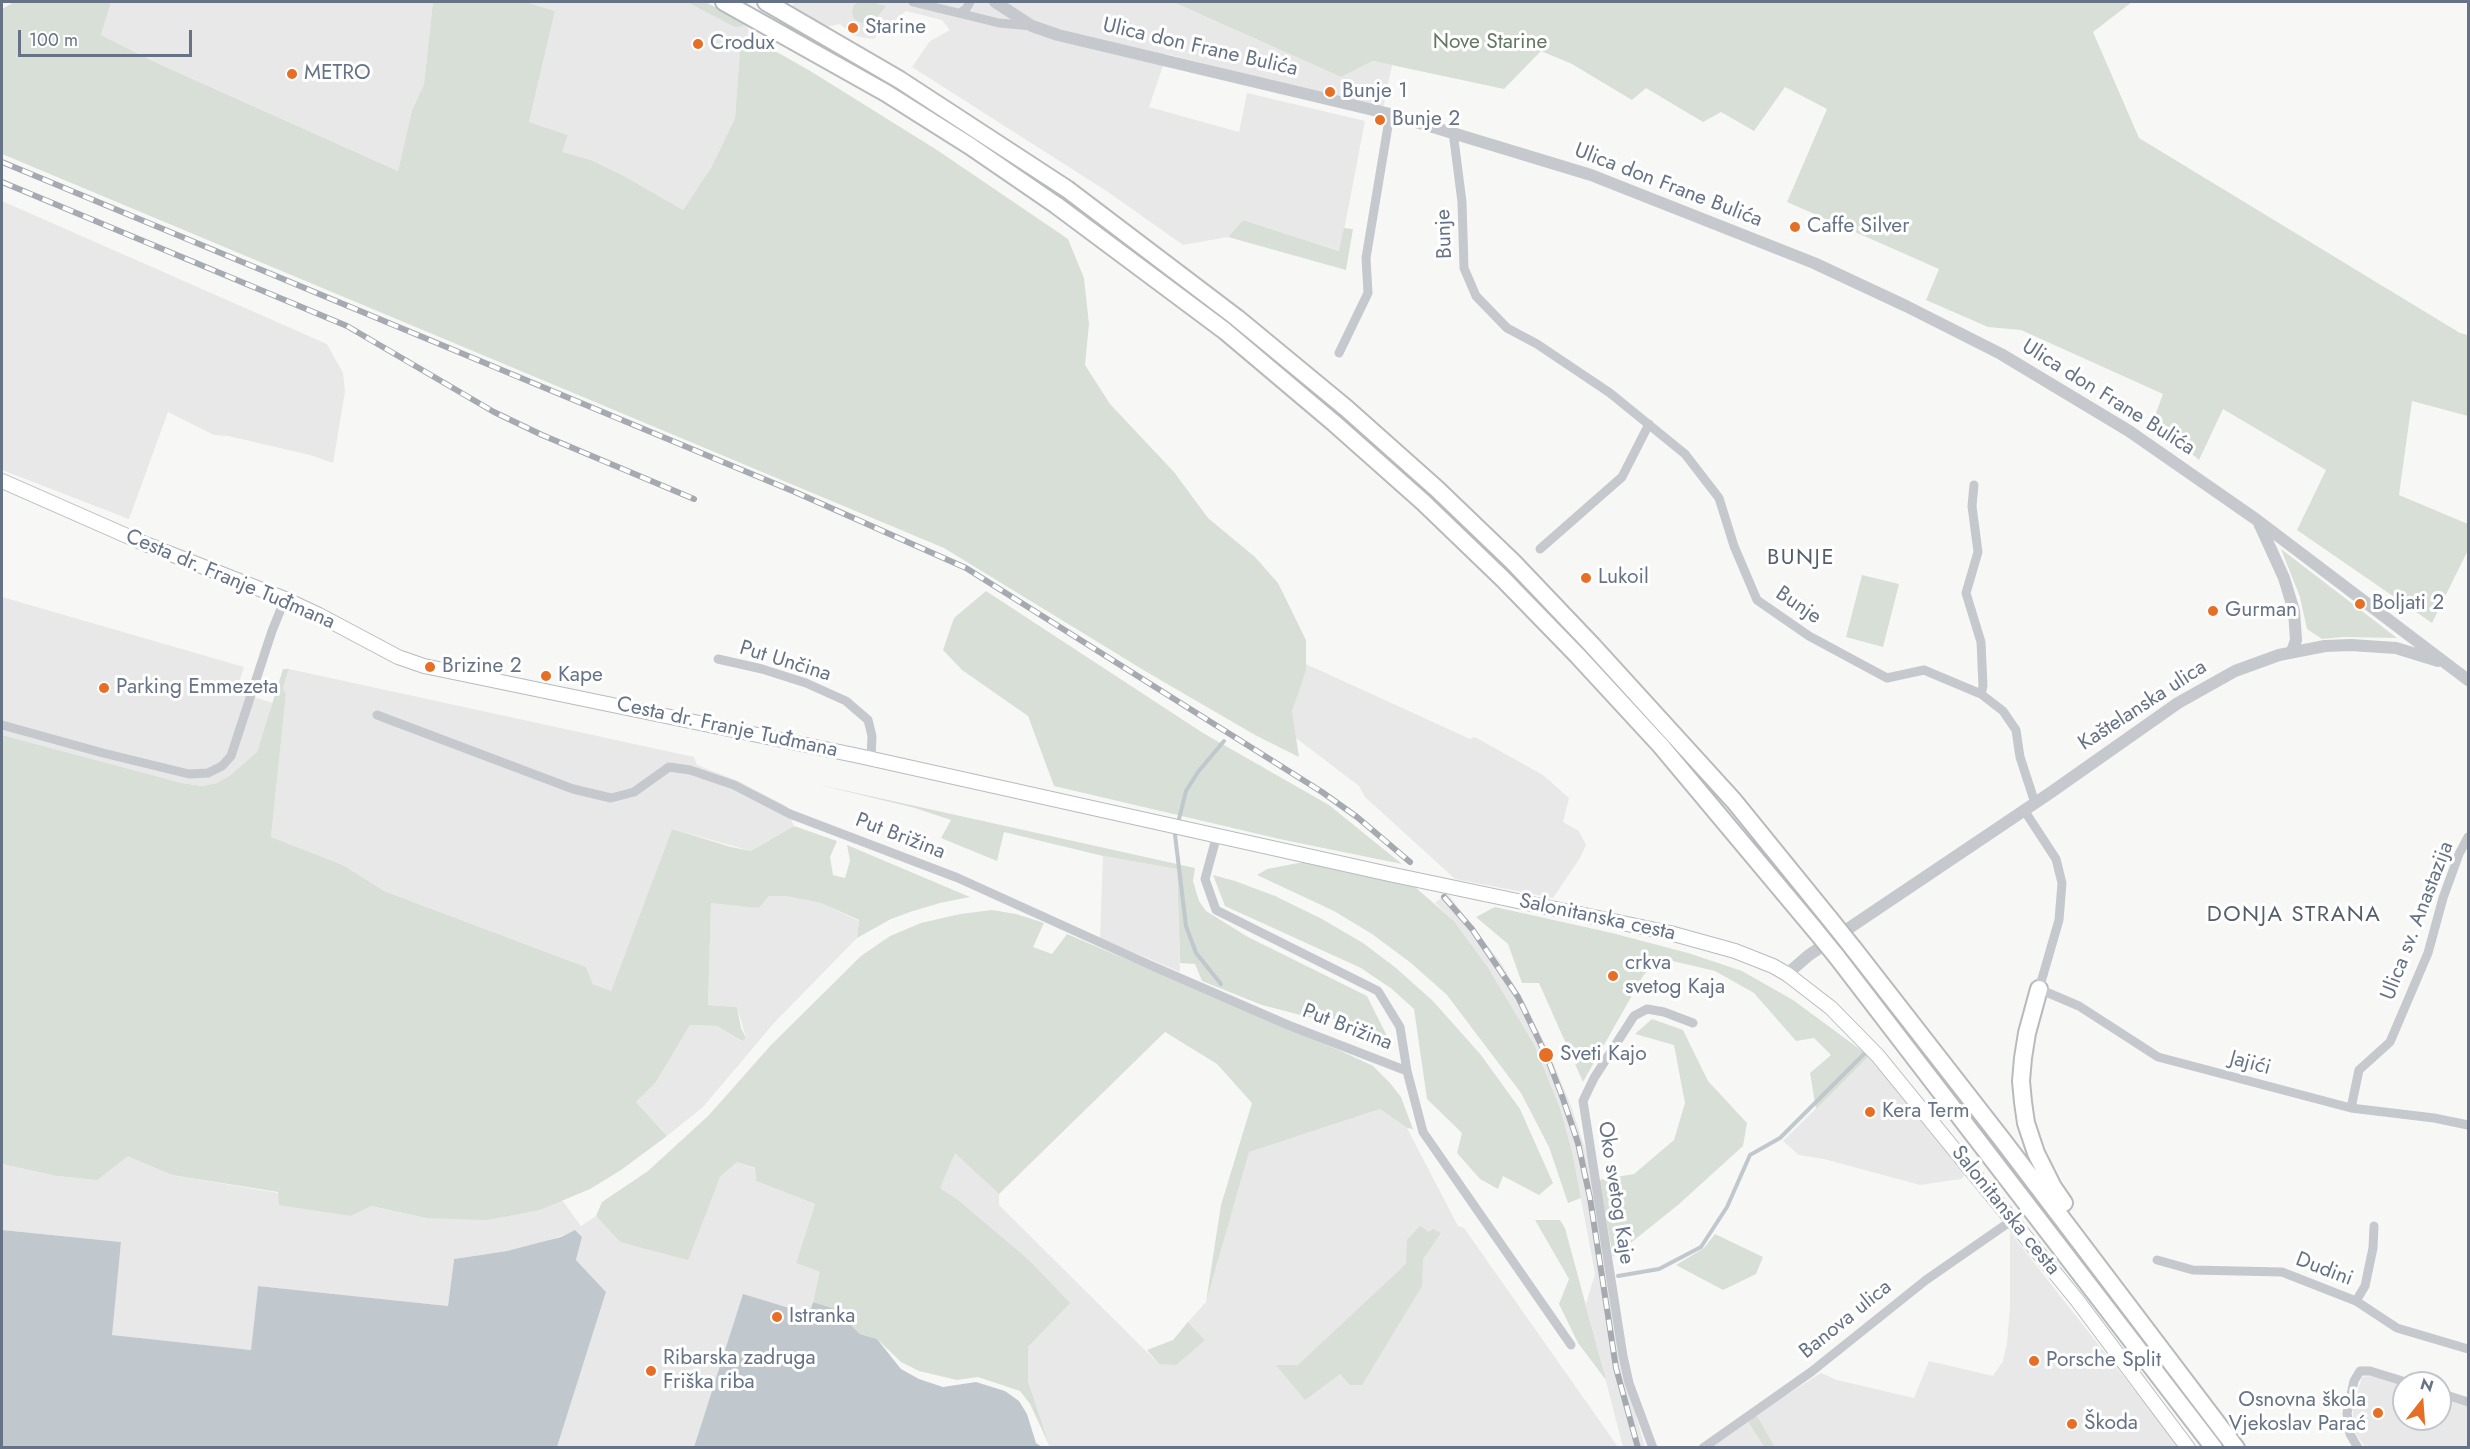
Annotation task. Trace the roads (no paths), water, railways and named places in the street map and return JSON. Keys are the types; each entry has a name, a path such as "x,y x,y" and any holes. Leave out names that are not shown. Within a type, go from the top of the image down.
{"highway":[{"path":"724,2 886,93 970,146 1056,205 1225,331 1423,502 1553,630 1661,746 1815,930 2214,1448"},
{"path":"766,2 900,80 1067,189 1237,318 1346,408 1437,489 1513,562 1675,733 1734,801 1853,948 2236,1448"},
{"path":"2039,989 2023,1058 2021,1081 2026,1123 2036,1153 2053,1187 2085,1233 2085,1249"}],"main road":[{"name":"Cesta dr. Franje Tuđmana","path":"2,481 143,543 285,599 398,657 424,666 871,758 1194,830"},
{"name":"Salonitanska cesta","path":"1194,830 1670,933 1759,960 1787,974 1831,1008 1863,1038 2077,1300 2188,1448"}],"street":[{"path":"913,2 1014,26 1032,26"},
{"path":"960,13 970,2"},
{"name":"Ulica don Frane Bulića","path":"995,2 1032,26 1058,35 1389,114 1602,179 1814,263 2001,354 2088,405 2257,519 2469,680"},
{"path":"1339,353 1368,293 1366,258 1389,114"},
{"name":"Bunje","path":"1453,132 1462,202 1464,268 1476,296 1507,328 1537,344 1610,393 1685,454 1719,498 1734,546 1757,600 1809,636 1887,678 1924,670 1981,694 2003,711 2016,730 2030,807"},
{"path":"1540,549 1622,477 1649,424"},
{"path":"1974,485 1972,506 1978,552 1966,593 1981,642 1983,678 1981,694"},
{"path":"2257,519 2275,555 2290,595 2296,631 2292,651"},
{"path":"2,725 189,774 208,773 222,766 231,756 272,631 285,599"},
{"name":"Kaštelanska ulica","path":"1787,974 1809,955 2212,682 2243,668 2292,651 2325,646 2374,646 2412,652 2450,667"},
{"name":"Put Unčina","path":"718,659 762,669 806,683 846,701 868,720 872,736 871,758"},
{"name":"Put Brižina","path":"377,715 573,789 611,798 634,792 669,767 690,770 734,784 790,814 958,878 1150,965 1288,1024 1407,1071"},
{"path":"2030,807 2053,853 2062,883 2059,920 2039,989"},
{"path":"1217,835 1205,879 1216,910 1378,991 1400,1027 1407,1071 1424,1132 1570,1345"},
{"name":"Ulica sv. Anastazija","path":"2351,1108 2359,1070 2390,1042 2428,953 2443,898 2459,854 2469,837"},
{"name":"Jajići","path":"2039,989 2079,1006 2158,1057 2351,1108 2434,1118 2469,1125"},
{"name":"Oko svetog Kaje","path":"1653,1448 1629,1383 1623,1356 1583,1101 1594,1078 1634,1016 1647,1009 1664,1012 1693,1023"},
{"name":"Banova ulica","path":"1703,1448 1810,1372 1926,1280 2011,1221"},
{"path":"2356,1301 2365,1286 2373,1248 2374,1226"},
{"name":"Dudini","path":"2157,1260 2193,1270 2282,1272 2356,1301 2397,1328 2468,1349"},
{"path":"2358,1448 2350,1434 2347,1413 2354,1381 2360,1371 2370,1371 2392,1378"},
{"path":"2452,1397 2469,1402"}],"waterway":[{"path":"1221,984 1196,953 1186,926 1175,835 1186,791 1198,772 1224,741"},
{"path":"1618,1276 1659,1269 1701,1247 1727,1207 1750,1155 1780,1138 1864,1054"}],"railway":[{"path":"2,162 795,492 966,568 1322,792 1357,817 1410,862"},
{"path":"2,182 347,326 494,412 542,435 694,499"},
{"path":"1444,897 1472,929 1518,997 1546,1055 1562,1096 1578,1143 1590,1198 1616,1368 1638,1448"}],"place":[{"name":"Starine","path":"853,28"},
{"name":"Crodux","path":"698,44"},
{"name":"METRO","path":"292,74"},
{"name":"Bunje 1","path":"1330,92"},
{"name":"Bunje 2","path":"1380,120"},
{"name":"Caffe Silver","path":"1795,227"},
{"name":"Lukoil","path":"1586,578"},
{"name":"Boljati 2","path":"2360,604"},
{"name":"Gurman","path":"2213,611"},
{"name":"Brizine 2","path":"430,667"},
{"name":"Kape","path":"546,676"},
{"name":"Parking Emmezeta","path":"104,688"},
{"name":"crkva svetog Kaja","path":"1613,976"},
{"name":"Sveti Kajo","path":"1546,1055"},
{"name":"Kera Term","path":"1870,1112"},
{"name":"Istranka","path":"777,1317"},
{"name":"Porsche Split","path":"2034,1361"},
{"name":"Ribarska zadruga Friška riba","path":"651,1371"},
{"name":"Osnovna škola Vjekoslav Parać","path":"2378,1413"},
{"name":"Škoda","path":"2072,1424"}],"district":[{"name":"BUNJE","path":"1801,559"},
{"name":"DONJA STRANA","path":"2294,916"}],"park label":[{"name":"Nove Starine","path":"1490,43"}]}
